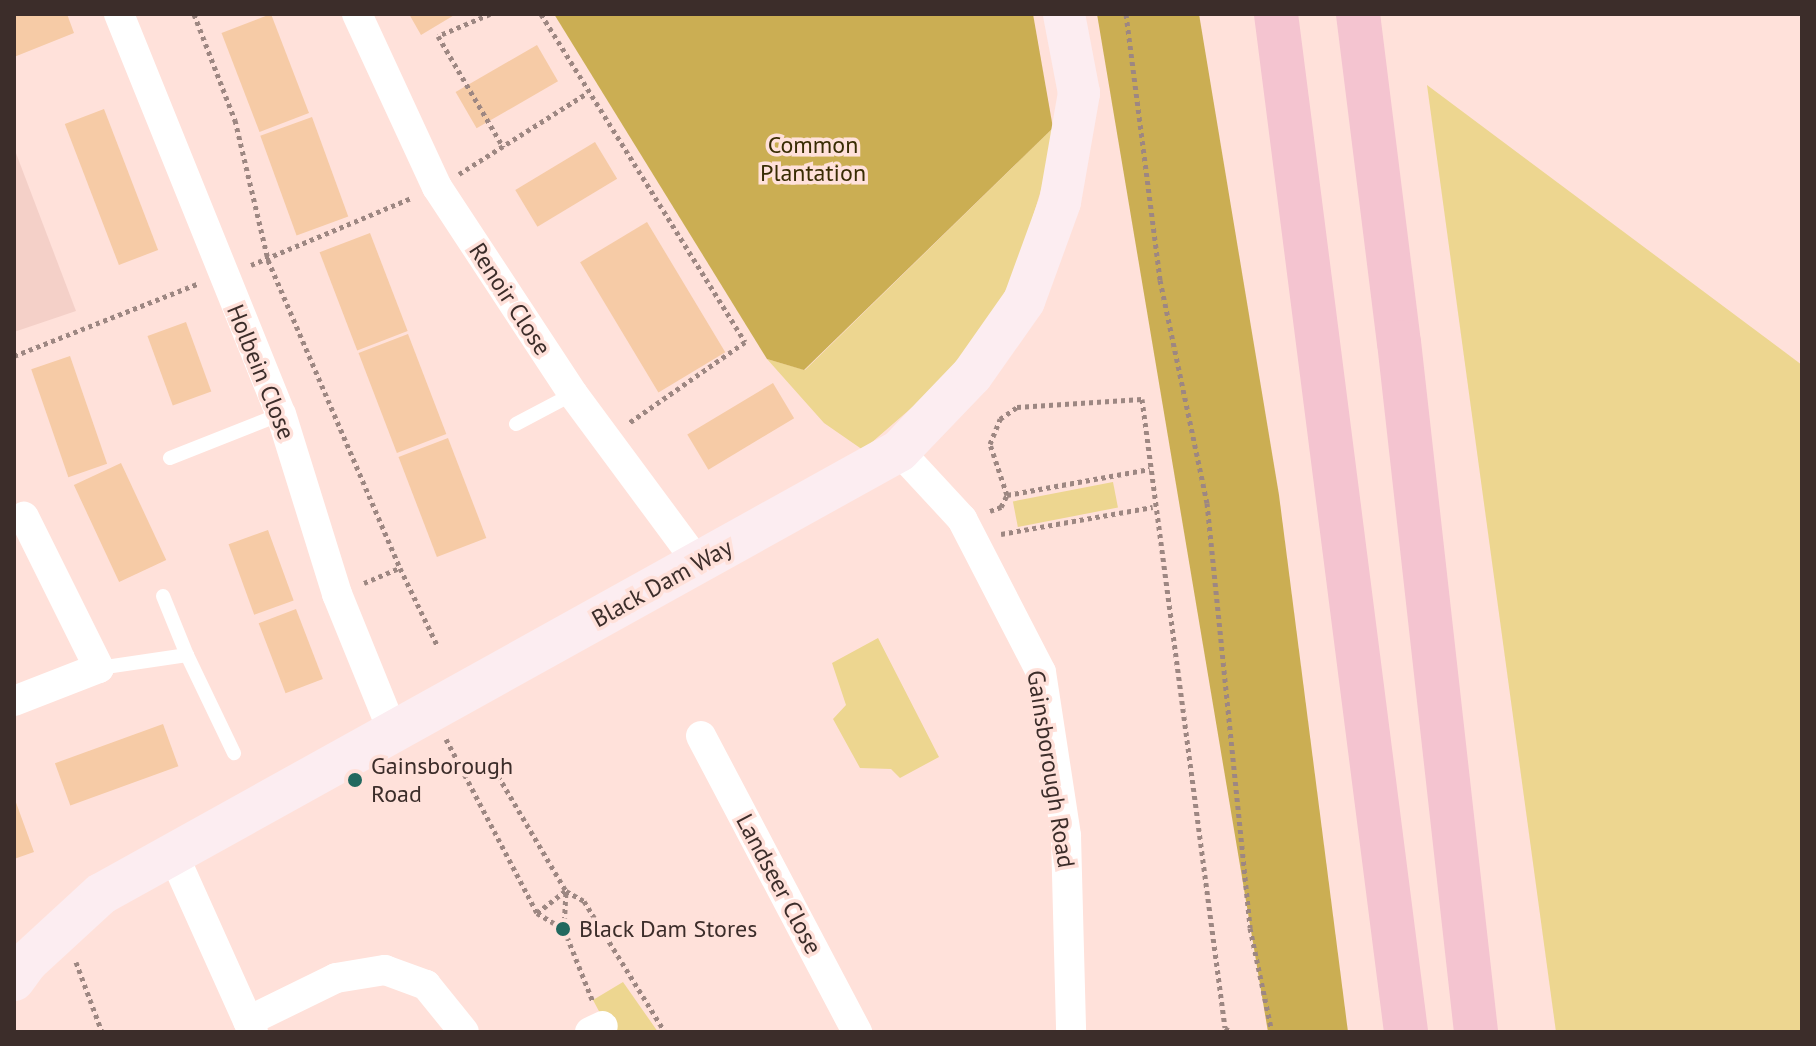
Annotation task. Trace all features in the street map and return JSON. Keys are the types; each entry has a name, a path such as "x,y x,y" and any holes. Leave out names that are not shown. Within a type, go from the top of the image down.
{"highway":[{"path":"1276,14 1406,1032"},
{"path":"1358,14 1399,342 1476,1032"}],"street":[{"name":"Holbein Close","path":"119,14 222,275 281,414 337,594 393,732"},
{"name":"Renoir Close","path":"357,14 437,187 573,394 698,563"},
{"name":"Black Dam Way","path":"14,980 63,927 101,894 899,451 972,375 1024,301 1060,202 1079,93 1064,14"},
{"name":"Gainsborough Road","path":"899,451 967,529 1041,672 1066,836 1071,1032"},
{"path":"14,701 99,668 25,547 24,517"},
{"name":"Landseer Close","path":"701,736 857,1032"},
{"path":"173,854 251,1026 336,978 385,970 426,985 464,1032"}],"lane":[{"path":"516,424 573,394"},
{"path":"170,458 281,414"},
{"path":"163,596 187,655 234,753"},
{"path":"99,668 187,655"}],"path":[{"path":"194,14 235,120 268,260 400,568 437,645"},
{"path":"490,14 438,36 503,147"},
{"path":"541,14 745,342 605,439"},
{"path":"1126,14 1160,280 1207,503 1250,928 1272,1032"},
{"path":"14,356 198,284"},
{"path":"967,529 1001,507 1007,495 990,444 1000,419 1017,407 1142,399 1153,507 1177,660 1225,1028 1231,1032"},
{"path":"1007,495 1150,469"},
{"path":"967,529 1153,507"},
{"path":"337,594 400,568"},
{"path":"430,710 537,913 564,929"},
{"path":"490,762 566,891 584,901 665,1032"},
{"path":"537,913 566,891"},
{"path":"566,891 564,929 596,1029"},
{"path":"63,927 102,1032"}],"shaded area":[{"path":"1427,85 1802,365 1802,1032 1556,1032"},
{"path":"1053,128 1054,147 1011,289 947,377 863,450 824,423 767,359 805,370"},
{"path":"14,148 76,311 14,332"},
{"path":"1113,482 1118,508 1018,527 1013,501"},
{"path":"878,638 939,757 900,778 891,769 860,768 833,719 846,705 832,663"},
{"path":"623,982 658,1032 610,1032 593,1000"}],"green space":[{"name":"Common Plantation","path":"554,14 1033,14 1053,128 804,370 767,359"},
{"path":"1097,14 1199,14 1279,495 1348,1032 1268,1032"}],"building":[{"path":"14,14 67,14 74,33 14,57"},
{"path":"271,14 309,113 260,132 222,33"},
{"path":"409,14 456,14 421,35"},
{"path":"537,45 558,81 477,128 456,92"},
{"path":"104,109 158,250 119,265 65,124"},
{"path":"312,117 348,217 297,235 260,136"},
{"path":"595,142 617,179 537,227 515,190"},
{"path":"647,222 725,352 658,392 580,262"},
{"path":"370,233 408,331 357,350 320,252"},
{"path":"186,322 211,392 173,406 147,336"},
{"path":"408,334 446,434 397,453 359,353"},
{"path":"70,356 107,464 68,477 31,369"},
{"path":"773,383 794,418 708,470 687,435"},
{"path":"448,438 486,538 437,557 399,457"},
{"path":"121,463 166,560 119,582 74,485"},
{"path":"268,530 294,600 254,615 229,544"},
{"path":"296,609 323,679 286,693 259,623"},
{"path":"163,724 178,766 70,806 55,763"},
{"path":"14,797 34,852 14,859"}],"place":[{"name":"Gainsborough Road","path":"355,780"},
{"name":"Black Dam Stores","path":"563,929"}]}
